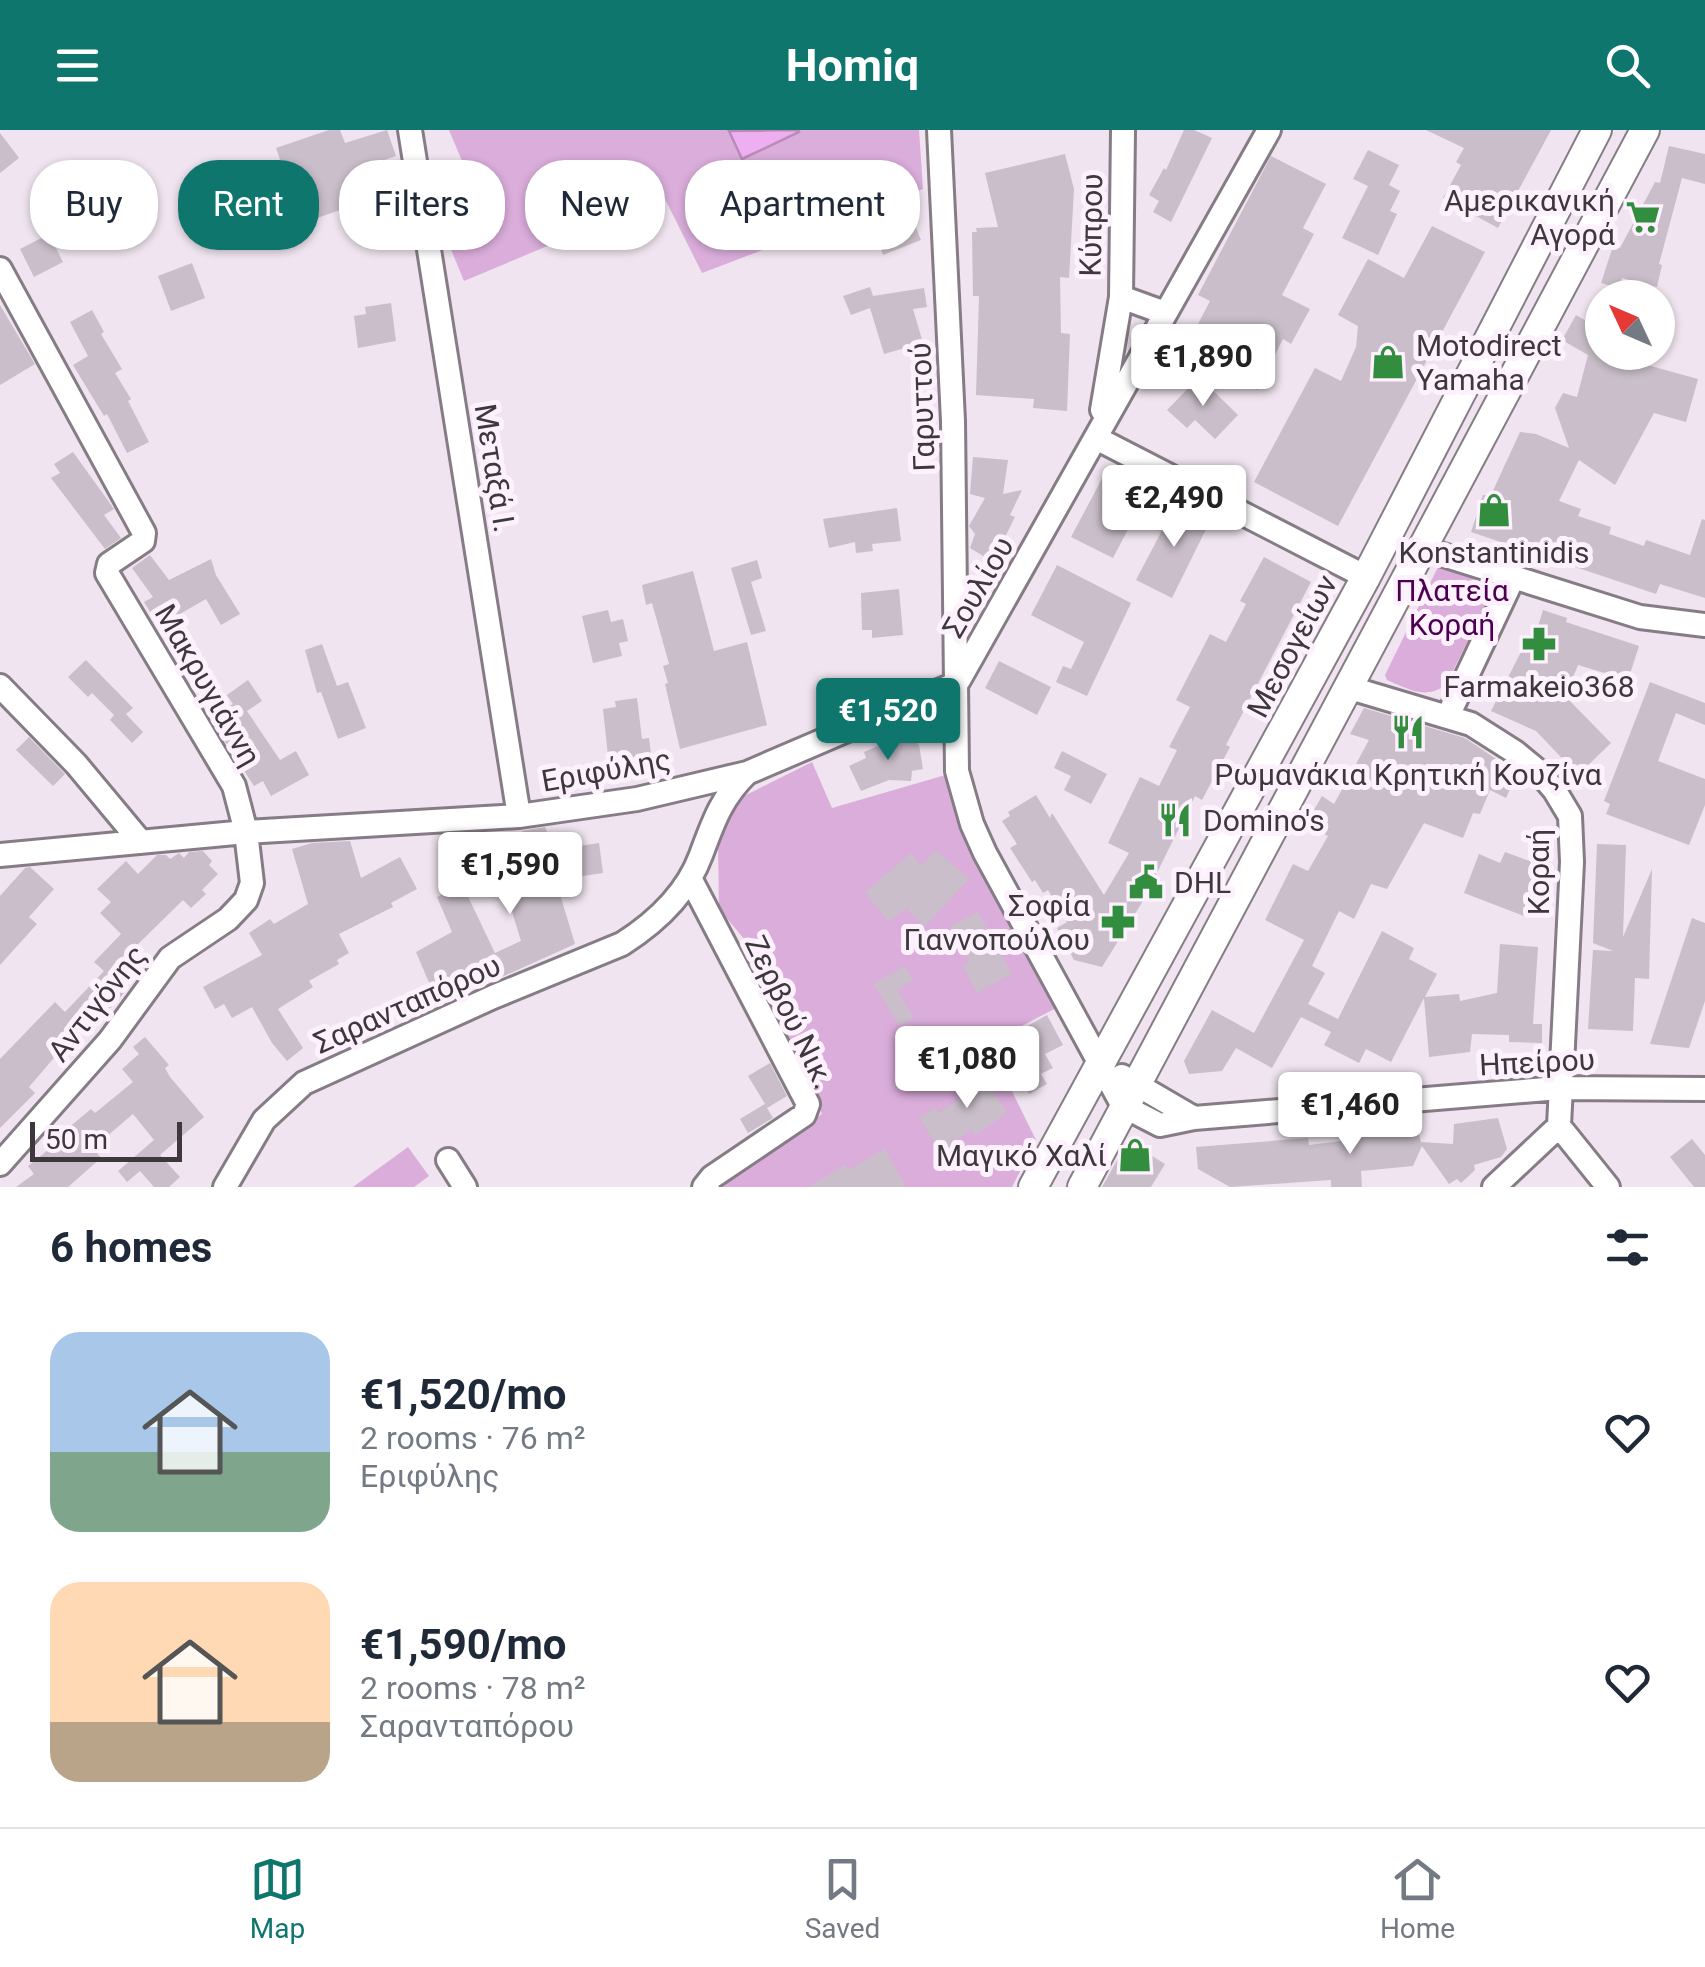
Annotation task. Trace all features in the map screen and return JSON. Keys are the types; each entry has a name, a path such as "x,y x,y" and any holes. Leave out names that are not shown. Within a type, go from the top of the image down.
{"main road":[{"name":"Μεσογείων","path":"1033,1187 1366,577 1596,130"},
{"path":"1082,1187 1645,130"}],"street":[{"name":"Μεταξά Ι.","path":"410,130 519,816"},
{"name":"Γαρυττού","path":"938,130 953,421 957,683"},
{"name":"Κύπρου","path":"1096,438 1120,297 1122,130"},
{"name":"Σουλίου","path":"1102,1064 972,824 954,748 957,683 1269,130"},
{"name":"Μακρυγιάννη","path":"0,268 139,521 143,541 109,564 107,573 234,786 246,832"},
{"path":"1120,297 1165,313"},
{"path":"1096,438 1366,577"},
{"path":"1421,548 1640,618 1705,625"},
{"path":"1448,716 1514,576"},
{"name":"Εριφύλης","path":"0,855 246,832 519,816 637,799 747,773 957,683"},
{"path":"0,686 76,764 141,842"},
{"name":"Κοραή","path":"1347,687 1471,724 1526,761 1556,791 1570,816 1572,862 1559,1126"},
{"name":"Σαρανταπόρου","path":"224,1187 264,1120 304,1083 492,997 622,944 659,917 690,878 721,802 747,773"},
{"name":"Αντιγόνης","path":"0,1164 110,1040 170,958 211,933 240,908 252,883 246,832"},
{"name":"Ζερβού Νικ.","path":"690,878 808,1104 799,1120 712,1176 704,1187"},
{"name":"Ηπείρου","path":"1102,1064 1129,1095 1194,1118 1558,1088 1705,1088"},
{"path":"1494,1187 1559,1126 1608,1187"},
{"path":"448,1160 466,1187"}],"green space":[{"path":"449,130 919,130 923,189 920,190 920,160 685,160 685,239 665,199 665,160 525,160 525,250 538,250 464,281 451,250 505,250 505,160 462,160"},
{"path":"690,250 763,250 702,273"},
{"name":"Πλατεία Κοραή","path":"1438,567 1476,581 1489,598 1446,685 1431,692 1416,692 1387,680 1385,675"},
{"path":"812,762 832,808 949,774 1058,1007 991,1042 1036,1140 1012,1187 719,1184 822,1114 745,940 719,909 718,842 736,800"},
{"path":"408,1147 429,1176 414,1187 353,1187"}],"shaded area":[{"path":"798,130 742,159 729,131"}],"building":[{"path":"329,130 340,130 345,143 387,130 396,156 384,160 339,160 339,210 319,217 319,160 280,160 276,148"},
{"path":"1184,130 1212,138 1171,222 1153,212 1159,201 1149,195 1166,170"},
{"path":"1426,130 1551,130 1498,228 1443,198 1461,165 1456,162 1464,148"},
{"path":"0,133 19,158 0,173"},
{"path":"1669,146 1705,154 1705,184 1682,178 1659,264 1662,265 1659,280 1602,280 1613,246 1620,248 1655,182 1660,183"},
{"path":"1368,150 1399,165 1389,185 1400,191 1390,211 1397,214 1378,255 1342,238 1368,186 1353,179"},
{"path":"1065,154 1074,189 1069,278 1060,277 1061,333 1070,334 1067,411 1033,408 1034,399 976,395 979,296 973,296 972,232 977,232 976,228 998,227 985,173"},
{"path":"1271,156 1326,184 1303,228 1314,234 1282,295 1310,309 1291,344 1283,339 1257,390 1186,354 1186,347 1210,301 1198,295"},
{"path":"1432,226 1485,252 1338,526 1254,482 1315,368 1341,381 1356,347 1358,326 1338,315 1368,259 1404,278"},
{"path":"30,244 30,250 57,250 63,262 34,277 20,249"},
{"path":"192,263 205,298 171,311 158,276"},
{"path":"870,287 873,296 924,288 927,307 913,309 923,343 884,354 870,308 851,315 843,296"},
{"path":"391,303 396,341 358,348 354,316 366,314 365,307"},
{"path":"0,305 35,364 0,385"},
{"path":"92,310 122,369 115,373 149,442 127,453 107,414 104,416 73,365 88,356 70,322"},
{"path":"1576,315 1585,320 1585,353 1562,340"},
{"path":"1585,366 1585,370 1665,370 1698,379 1686,422 1654,413 1615,485 1579,460 1559,501 1581,509 1578,516 1611,527 1609,534 1644,546 1646,540 1690,555 1702,519 1705,520 1705,598 1660,584 1656,594 1471,532 1483,495 1491,495 1520,432 1536,434 1569,448 1555,408 1563,393 1577,397"},
{"path":"1199,377 1238,415 1215,439 1195,420 1187,428 1167,410"},
{"path":"73,452 114,509 104,515 121,538 105,549 51,478 60,473 54,464"},
{"path":"973,457 1008,460 1003,494 1022,490 1010,515 1015,517 988,559 970,548 975,534 969,526 985,498 970,494"},
{"path":"1105,473 1146,495 1113,558 1071,537"},
{"path":"1177,502 1211,519 1172,598 1136,580"},
{"path":"897,508 901,541 872,544 873,551 856,553 855,542 829,548 823,519"},
{"path":"150,555 169,580 211,559 216,575 240,614 221,625 206,599 159,626 144,602 153,597 132,568"},
{"path":"1264,557 1311,582 1226,745 1230,747 1202,800 1195,796 1143,901 1102,967 1074,960 1057,928 1067,922 1048,890 1043,893 1035,880 1032,882 1010,848 1017,844 1002,821 1010,816 1008,812 1036,795 1050,818 1052,813 1104,895 1129,853 1108,843 1140,777 1159,786 1177,750 1169,747 1190,707 1176,700 1210,634 1226,642 1246,604 1240,601"},
{"path":"757,560 762,578 751,582 766,631 751,635 731,568"},
{"path":"1057,565 1131,603 1087,696 1056,682 1063,666 1071,669 1084,642 1031,615"},
{"path":"693,571 714,651 747,642 767,725 680,749 665,684 668,683 663,666 669,664 652,603 646,605 642,585"},
{"path":"899,589 903,635 872,638 872,630 862,630 861,593"},
{"path":"608,610 611,622 623,619 628,641 619,643 622,656 593,663 582,616"},
{"path":"1543,610 1567,618 1566,622 1639,646 1628,680 1578,665 1565,696 1611,743 1578,775 1536,731 1491,711 1530,634 1535,636"},
{"path":"322,644 337,686 348,682 366,728 338,739 321,692 317,693 305,650"},
{"path":"86,660 133,708 126,714 143,732 132,743 110,720 114,715 68,677"},
{"path":"999,661 1051,687 1037,715 985,688"},
{"path":"248,680 262,701 247,711 280,760 296,751 309,775 271,796 263,781 254,786 222,737 237,727 225,709 233,704 227,695"},
{"path":"1650,682 1705,703 1705,725 1676,713 1658,761 1705,779 1705,805 1689,845 1606,814 1610,804 1604,801"},
{"path":"637,698 642,739 649,738 653,769 610,775 603,709 616,707 615,701"},
{"path":"1364,708 1465,738 1517,773 1506,798 1490,790 1480,814 1473,813 1463,838 1424,823 1387,889 1371,884 1354,919 1339,911 1312,966 1325,973 1308,1004 1338,1019 1382,931 1414,948 1409,959 1437,974 1425,997 1459,994 1460,1001 1497,993 1500,944 1538,947 1533,1024 1542,1024 1542,1043 1509,1042 1509,1035 1472,1034 1470,1052 1429,1057 1424,998 1391,1062 1366,1049 1359,1063 1324,1045 1331,1032 1301,1017 1272,1068 1236,1048 1222,1071 1189,1074 1184,1061 1212,1010 1254,1033 1304,940 1265,920 1293,864 1308,871 1328,836 1306,824 1322,796 1334,804 1369,740 1350,734"},
{"path":"905,734 919,745 923,769 912,771 911,781 889,780 861,791 849,766 866,758 864,752"},
{"path":"29,737 65,774 53,786 16,750"},
{"path":"1062,751 1107,774 1091,804 1064,790 1071,776 1054,768"},
{"path":"545,827 554,850 599,843 603,873 563,879 565,888 559,891 575,944 495,980 488,972 436,999 416,952 452,932 437,897 462,884 495,953 521,941 499,869 533,856 522,831"},
{"path":"350,841 361,878 400,857 417,889 391,903 393,907 339,934 349,953 337,960 339,964 309,981 313,987 278,1009 303,1048 287,1061 252,1007 232,1018 224,1004 215,1009 203,987 262,955 249,933 270,919 274,924 308,904 292,849 312,843"},
{"path":"1597,844 1626,845 1623,937 1652,869 1649,979 1635,978 1633,1031 1588,1029 1593,950 1613,951 1593,943"},
{"path":"936,850 969,879 924,927 907,908 888,922 865,892 911,853 921,865"},
{"path":"203,851 218,874 202,890 206,894 191,908 183,900 132,950 138,955 114,980 125,992 53,1059 29,1087 35,1093 0,1128 0,1059 55,1002 65,1012 104,971 94,962 121,934 100,913 111,902 97,889 126,861 138,874 157,855 170,859 179,853 184,858 189,852"},
{"path":"1505,852 1546,867 1537,891 1542,892 1535,912 1524,916 1464,893 1479,854 1500,863"},
{"path":"30,867 54,889 29,917 37,924 0,965 0,896"},
{"path":"978,912 1012,974 977,993 962,965 969,961 950,926"},
{"path":"1692,918 1705,923 1705,1001 1689,1048 1650,1044"},
{"path":"904,966 913,980 897,990 914,1018 899,1026 874,984"},
{"path":"1047,1015 1063,1045 1045,1054 1053,1068 1041,1074 1047,1084 1029,1094 1000,1041"},
{"path":"145,1037 169,1065 165,1068 170,1077 204,1117 160,1155 180,1177 169,1187 154,1187 140,1171 127,1182 118,1171 154,1140 133,1114 93,1148 101,1158 68,1187 16,1187 34,1174 28,1166 57,1143 54,1140 91,1109 95,1113 133,1082 122,1069 139,1054 133,1047"},
{"path":"991,1049 997,1050 993,1092 1007,1113 975,1135 972,1130 940,1150 919,1118 935,1107 939,1113 977,1087"},
{"path":"770,1063 787,1096 767,1108 773,1118 748,1133 740,1119 765,1104 748,1076"},
{"path":"1498,1118 1507,1149 1501,1157 1474,1165 1475,1170 1461,1183 1457,1179 1449,1184 1422,1146 1413,1166 1361,1171 1362,1187 1331,1187 1331,1180 1230,1187 1198,1169 1196,1147 1308,1138 1309,1145 1349,1140 1348,1136 1373,1132 1373,1137 1418,1131 1421,1142 1453,1144 1454,1124"},
{"path":"1692,1139 1705,1155 1705,1187 1694,1187 1670,1157"},
{"path":"1128,1141 1165,1164 1151,1187 1102,1187"},
{"path":"885,1149 906,1187 809,1187 845,1165 848,1170"}],"place":[{"name":"Αμερικανική Αγορά","path":"1643,217"},
{"name":"Motodirect Yamaha","path":"1388,362"},
{"name":"Konstantinidis","path":"1494,510"},
{"name":"Farmakeio368","path":"1539,644"},
{"name":"Ρωμανάκια Κρητική Κουζίνα","path":"1408,732"},
{"name":"Domino's","path":"1175,820"},
{"name":"DHL","path":"1146,882"},
{"name":"Σοφία Γιαννοπούλου","path":"1118,922"},
{"name":"Μαγικό Χαλί","path":"1135,1155"}]}
